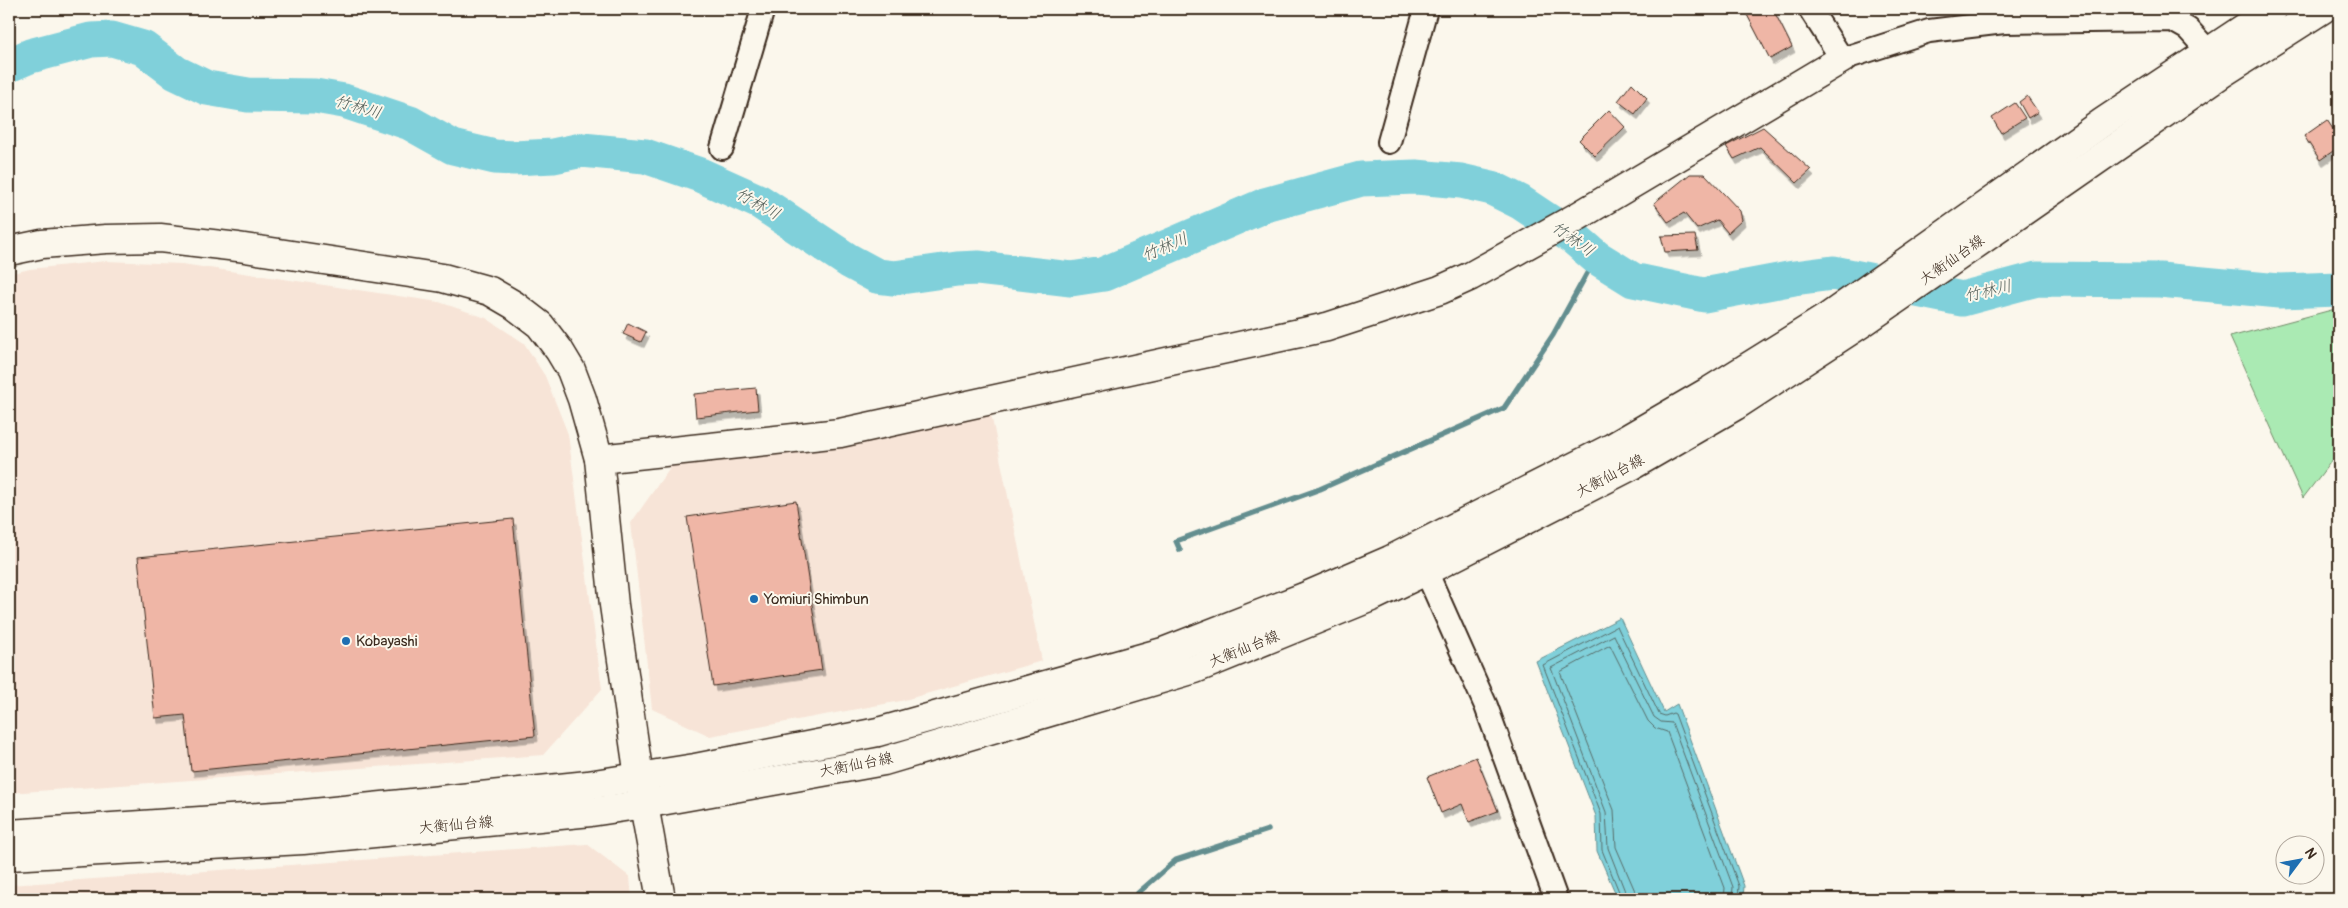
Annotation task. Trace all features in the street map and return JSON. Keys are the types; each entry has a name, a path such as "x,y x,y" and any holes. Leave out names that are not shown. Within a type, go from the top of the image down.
{"main road":[{"name":"大衡仙台線","path":"9,834 304,814 588,785 640,777 696,768 878,732 1163,652 1390,560 1614,447 1711,390 1828,317 2103,122 2273,9"},
{"name":"大衡仙台線","path":"9,856 303,840 591,812 644,804 884,760 1103,698 1196,669 1374,596 1426,571 1633,465 1735,406 1865,321 2222,74 2324,9"},
{"path":"599,459 840,433 1327,327 1440,290 1535,242 1842,59"},
{"path":"9,251 42,244 160,238 238,247 443,278 490,292 514,305 540,325 571,370 582,399 599,459 614,604 644,804 661,899"}],"street":[{"path":"722,148 763,9"},
{"path":"1388,142 1426,9"},
{"path":"1810,9 1842,59 1929,31 2004,22 2172,20 2188,28 2208,51"},
{"path":"1426,571 1486,706 1556,899"}],"shaded area":[{"path":"106,261 182,264 439,302 486,318 524,343 545,376 568,434 602,689 543,755 9,793 9,274 30,269"},
{"path":"991,414 1042,661 901,701 710,736 652,709 631,523 673,463 848,446"},
{"path":"587,844 630,877 632,899 9,899 9,885"}],"green space":[{"path":"2339,308 2339,451 2303,498 2230,337"}],"water":[{"path":"1620,618 1664,712 1677,704 1744,886 1743,899 1618,899 1597,851 1596,816 1536,661"}],"building":[{"path":"1744,9 1773,9 1792,47 1770,59"},
{"path":"1632,83 1647,98 1635,114 1618,101"},
{"path":"2027,96 2038,112 2028,118 2019,102"},
{"path":"2015,103 2025,118 2001,133 1992,118"},
{"path":"1609,110 1625,127 1595,156 1579,140"},
{"path":"2327,120 2339,138 2339,147 2320,160 2304,136"},
{"path":"1763,127 1811,170 1797,183 1760,147 1734,159 1726,146"},
{"path":"1690,174 1705,174 1740,211 1742,220 1728,233 1717,220 1697,229 1684,213 1668,222 1654,203"},
{"path":"1695,235 1698,250 1665,252 1661,236"},
{"path":"628,323 646,332 641,342 623,334"},
{"path":"756,388 758,410 696,417 694,394"},
{"path":"796,501 822,670 713,686 687,517"},
{"path":"513,519 535,736 191,771 185,715 155,718 138,557"},
{"path":"1476,757 1498,811 1469,822 1462,804 1441,813 1427,777"}],"waterway":[{"name":"竹林川","path":"9,65 30,56 91,40 112,39 143,48 176,73 207,88 248,95 315,96 344,101 410,123 453,147 495,157 553,156 582,150 645,156 700,175 760,202 849,261 877,276 894,278 978,268 1071,279 1104,274 1265,205 1361,179 1416,177 1461,181 1492,188 1520,202 1574,238 1596,257 1633,280 1704,295 1794,278 1833,273 1962,299 2037,279 2160,280 2279,291 2339,289"},
{"path":"1180,550 1176,541 1320,489 1504,408 1553,335 1596,257"},
{"path":"1135,899 1138,893 1176,860 1268,830"}],"place":[{"name":"Yomiuri Shimbun","path":"754,599"},
{"name":"Kobayashi","path":"346,641"}]}
